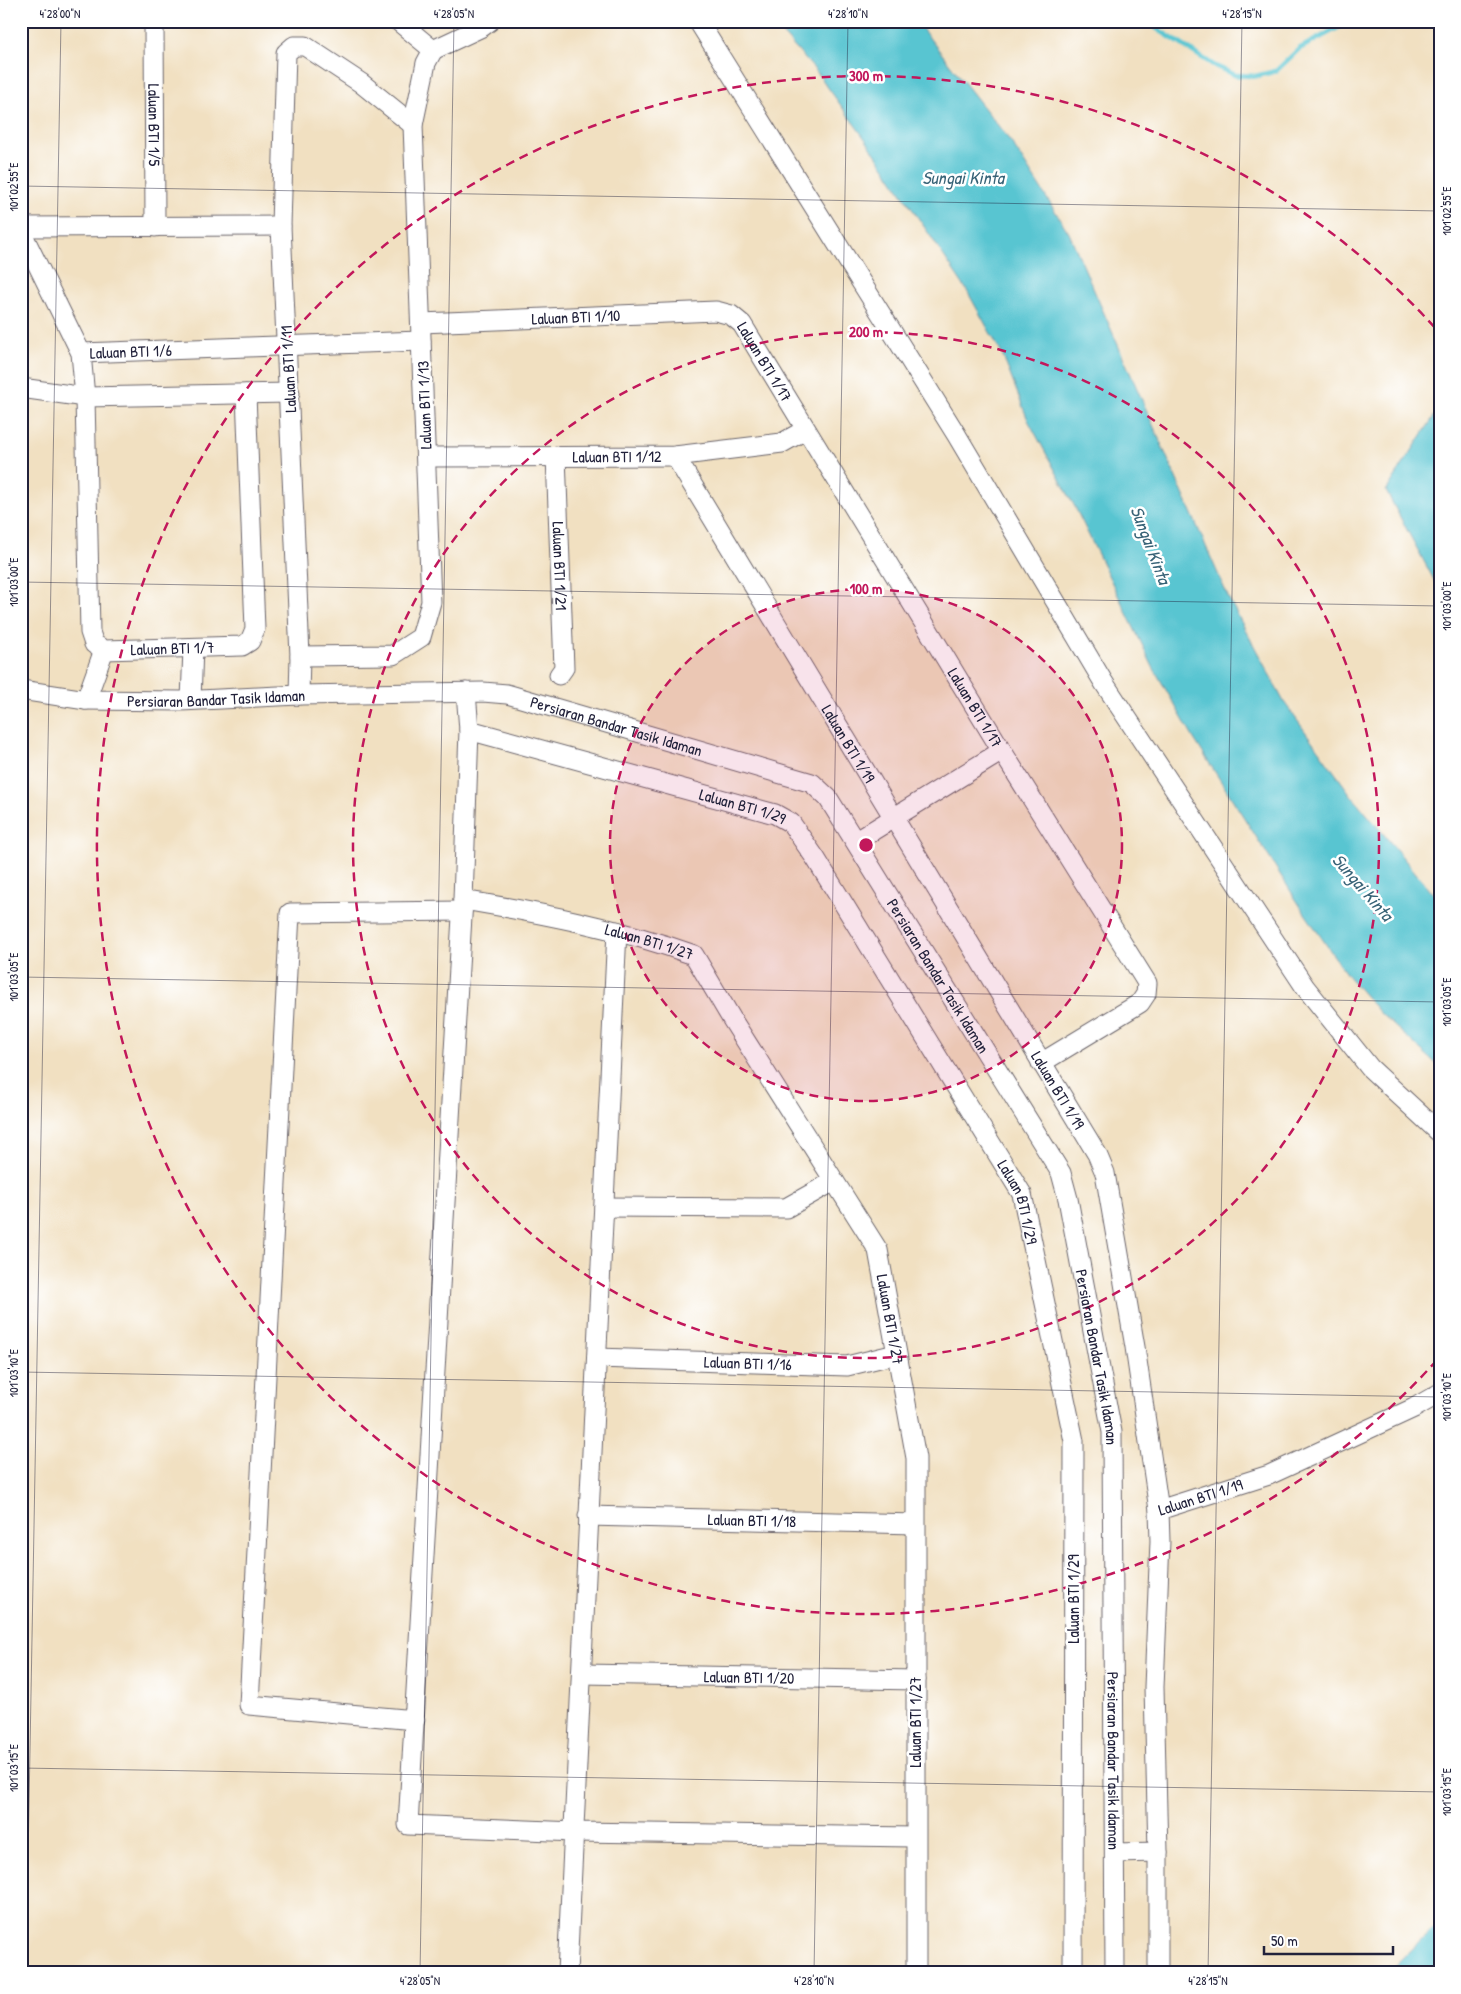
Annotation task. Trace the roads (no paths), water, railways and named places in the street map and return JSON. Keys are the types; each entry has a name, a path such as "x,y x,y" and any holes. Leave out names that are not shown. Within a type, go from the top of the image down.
{"street":[{"name":"Laluan BTI 1/5","path":"154,21 155,227"},
{"path":"398,21 433,50 482,27 490,21"},
{"path":"698,21 956,434 1104,684 1305,987 1370,1068 1440,1133"},
{"name":"Laluan BTI 1/11","path":"299,695 300,656 290,393 281,226 286,53 294,46 305,46 361,83 413,125"},
{"name":"Laluan BTI 1/13","path":"300,656 393,655 421,637 431,602 413,125 426,62 433,50"},
{"path":"21,227 281,226"},
{"name":"Laluan BTI 1/6","path":"21,231 81,353 287,346"},
{"name":"Laluan BTI 1/10","path":"287,346 421,332 716,311 731,315"},
{"name":"Laluan BTI 1/17","path":"731,315 742,324 805,430 1146,983 1146,994 1140,1003 1041,1064"},
{"path":"81,353 85,397 90,632 94,644 104,650 86,700"},
{"path":"21,388 85,397 290,393"},
{"name":"Laluan BTI 1/7","path":"104,650 242,646 250,641 255,629 246,394"},
{"name":"Laluan BTI 1/12","path":"426,457 675,456 782,443 805,430"},
{"name":"Laluan BTI 1/21","path":"556,456 564,668 559,675"},
{"name":"Laluan BTI 1/19","path":"675,456 1097,1154 1105,1173 1135,1347 1159,1510 1269,1474 1414,1408 1440,1393"},
{"path":"191,700 193,648"},
{"name":"Persiaran Bandar Tasik Idaman","path":"21,690 86,700 191,700 299,695 466,692 508,694 812,783 828,798 1061,1173 1068,1199 1112,1432 1115,1973"},
{"path":"466,692 469,730 463,905 408,1825 576,1832 914,1837"},
{"name":"Laluan BTI 1/29","path":"469,730 775,814 791,823 822,867 1022,1194 1074,1441 1073,1973"},
{"path":"856,841 1002,751"},
{"name":"Laluan BTI 1/27","path":"415,1720 249,1705 290,913 463,905 526,910 617,931 694,955 733,1021 878,1250 916,1458 914,1837 916,1973"},
{"path":"567,1973 576,1832 588,1516 617,931"},
{"path":"604,1207 786,1208 834,1181"},
{"name":"Laluan BTI 1/16","path":"597,1358 847,1366 896,1354"},
{"path":"1158,1973 1158,1852 1154,1686 1159,1510"},
{"name":"Laluan BTI 1/18","path":"588,1516 915,1524"},
{"name":"Laluan BTI 1/20","path":"583,1674 916,1680"},
{"path":"1115,1853 1158,1852"}],"water":[{"name":"Sungai Kinta","path":"771,21 916,21 1011,142 1069,233 1229,599 1284,702 1351,795 1440,902 1440,1067 1381,1014 1347,975 1304,912 1194,739 1153,667 1075,507 1028,420 1002,354 966,289 868,143 816,71"},
{"path":"1440,407 1440,591 1386,491"},
{"path":"1440,1922 1440,1973 1388,1973"}],"waterway":[{"path":"1145,21 1215,66 1235,75 1256,76 1276,71 1299,49 1350,21"}]}
